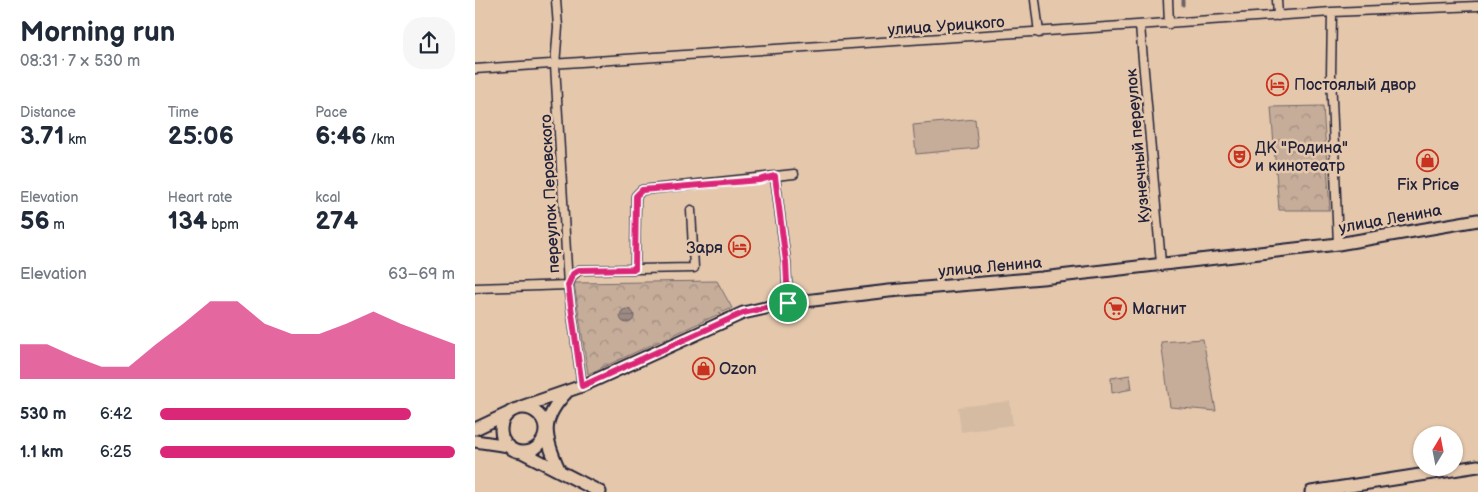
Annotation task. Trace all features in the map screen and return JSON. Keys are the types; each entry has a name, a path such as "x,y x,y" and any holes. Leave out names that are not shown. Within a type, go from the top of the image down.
{"main road":[{"name":"улица Ленина","path":"475,429 521,407 582,386 743,313 788,303 889,291 1042,278 1338,244 1478,220"},
{"path":"522,452 536,448 541,443 558,402 568,392 582,386"},
{"path":"521,407 535,411 541,416 559,469"},
{"path":"509,413 501,426 501,434 509,446"},
{"path":"475,441 509,446 559,469 600,492"},
{"path":"1311,492 1362,488 1478,466"}],"street":[{"name":"переулок Перовского","path":"556,0 559,28 555,66 568,285 582,386"},
{"path":"1035,0 1039,33"},
{"path":"1168,0 1169,24"},
{"path":"1277,0 1278,16"},
{"name":"улица Урицкого","path":"475,69 555,66 1332,12 1478,6"},
{"path":"1332,12 1331,75 1338,244"},
{"name":"Кузнечный переулок","path":"1139,26 1161,263"},
{"path":"635,269 636,196 642,190 759,180 794,174"},
{"path":"775,176 786,262 788,303"},
{"path":"475,288 568,285 573,274 579,270 694,268 691,210"}],"shaded area":[{"path":"627,309 632,311 634,316 632,321 627,323 622,321 620,316 622,311"},
{"path":"1010,401 1013,425 961,432 958,407"}],"green space":[{"path":"1323,106 1330,210 1279,210 1271,107"},
{"path":"975,119 978,148 916,154 913,125"},
{"path":"717,281 732,308 588,374 574,283"},
{"path":"1203,339 1216,411 1170,407 1161,342"},
{"path":"1130,375 1132,389 1112,393 1111,378"}],"waterway":[{"path":"1183,0 1183,5"}],"place":[{"name":"Постоялый двор","path":"1278,84"},
{"name":"ДК \"Родина\" и кинотеатр","path":"1239,156"},
{"name":"Fix Price","path":"1428,160"},
{"name":"Заря","path":"739,247"},
{"name":"Магнит","path":"1116,308"},
{"name":"Ozon","path":"703,368"}],"route":[{"path":"775,176 786,262 788,303 743,313 582,386 568,285 573,274 579,270 635,269 636,196 642,190 731,180 759,180 775,176"}]}
